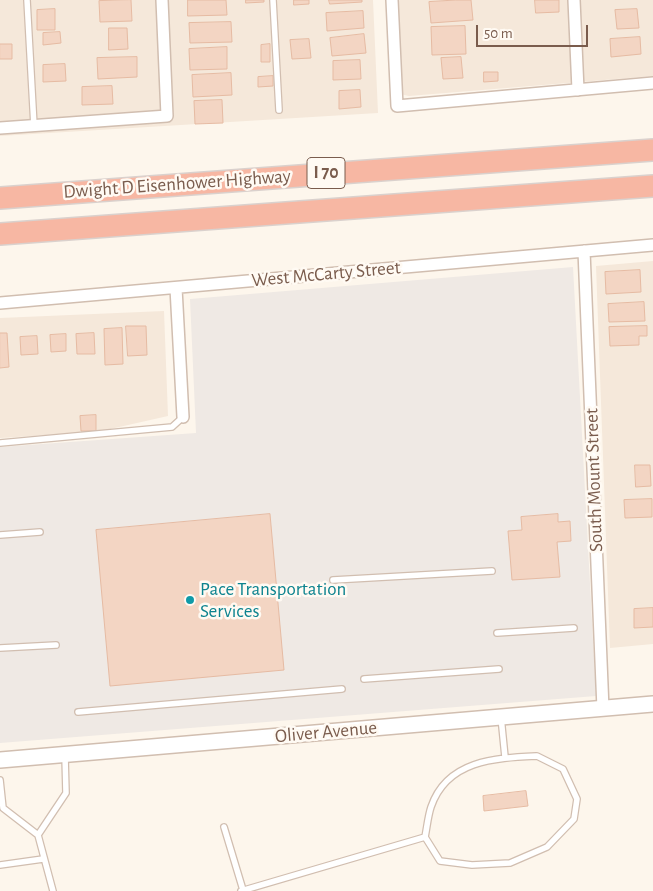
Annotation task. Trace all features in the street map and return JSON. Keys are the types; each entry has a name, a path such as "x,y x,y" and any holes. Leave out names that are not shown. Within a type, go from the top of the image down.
{"highway":[{"name":"Dwight D Eisenhower Highway","path":"0,198 653,150"},
{"name":"Dwight D Eisenhower Highway","path":"0,234 653,186"}],"street":[{"path":"0,128 167,116 162,0"},
{"path":"392,0 397,106 653,83"},
{"path":"574,0 578,90"},
{"name":"West McCarty Street","path":"0,303 653,245"},
{"name":"South Mount Street","path":"584,251 603,709"},
{"path":"176,288 183,417"},
{"name":"Oliver Avenue","path":"0,760 653,704"}],"lane":[{"path":"27,0 34,126"},
{"path":"273,0 279,110"},
{"path":"0,443 172,427 183,417"},
{"path":"0,535 40,532"},
{"path":"333,580 492,571"},
{"path":"497,634 574,628"},
{"path":"0,648 56,645"},
{"path":"364,679 499,669"},
{"path":"78,712 342,690"},
{"path":"501,718 505,757"},
{"path":"38,835 66,793 65,755"},
{"path":"537,756 563,769 577,799 574,819 547,847 510,863 472,865 440,861 425,837 432,806 447,780 471,765 505,757 537,756"},
{"path":"0,780 2,808 38,835 53,891"},
{"path":"224,827 242,891 425,837"},
{"path":"0,865 43,859"}],"shaded area":[{"path":"0,0 373,0 378,113 0,136"},
{"path":"397,0 653,0 653,76 409,96 400,94"},
{"path":"653,261 653,644 610,648 596,266"},
{"path":"573,267 596,696 0,743 0,447 196,433 190,299"},
{"path":"164,311 168,416 97,432 0,438 0,318"}],"building":[{"path":"131,0 132,21 100,22 99,1"},
{"path":"188,0 226,0 227,15 188,16"},
{"path":"246,0 264,0 264,2 246,3"},
{"path":"294,0 309,0 309,4 294,5"},
{"path":"329,0 362,0 362,2 330,4"},
{"path":"471,0 473,20 431,23 429,2"},
{"path":"535,0 559,0 559,12 536,13"},
{"path":"55,9 55,30 37,30 37,10"},
{"path":"637,9 639,28 617,29 615,10"},
{"path":"363,11 364,28 327,31 326,13"},
{"path":"231,22 232,42 190,43 189,23"},
{"path":"465,26 466,54 432,55 431,27"},
{"path":"109,28 127,28 128,49 109,50"},
{"path":"60,32 61,43 43,45 43,33"},
{"path":"364,34 366,53 332,56 330,38"},
{"path":"640,37 641,54 611,57 610,39"},
{"path":"309,39 311,58 292,59 290,40"},
{"path":"0,44 12,44 12,59 0,59"},
{"path":"270,44 270,62 261,62 261,45"},
{"path":"227,47 227,69 190,70 189,49"},
{"path":"137,57 137,77 98,79 97,58"},
{"path":"461,57 463,78 443,79 441,58"},
{"path":"360,60 361,79 333,80 333,61"},
{"path":"65,64 66,81 43,82 43,65"},
{"path":"484,72 498,72 498,81 484,82"},
{"path":"231,73 232,95 193,97 192,75"},
{"path":"273,76 273,86 258,87 258,77"},
{"path":"112,86 113,104 82,105 82,87"},
{"path":"360,90 361,107 339,109 339,91"},
{"path":"222,100 223,123 195,124 194,101"},
{"path":"640,270 641,292 606,294 605,272"},
{"path":"644,302 645,321 609,322 608,304"},
{"path":"126,326 146,326 147,355 128,356"},
{"path":"647,326 647,336 639,336 639,345 610,346 609,327"},
{"path":"122,328 123,364 105,365 104,329"},
{"path":"0,333 7,333 9,367 0,368"},
{"path":"94,333 95,354 77,354 76,334"},
{"path":"66,334 66,351 51,352 50,335"},
{"path":"37,336 38,354 21,355 20,337"},
{"path":"96,415 96,431 81,431 80,416"},
{"path":"635,465 650,465 651,486 636,487"},
{"path":"652,499 652,517 625,518 624,500"},
{"name":"Pace Transportation Services","path":"270,514 284,670 110,686 96,530"},
{"path":"558,514 558,522 570,521 571,541 557,542 560,577 512,580 508,531 522,530 521,517"},
{"path":"653,608 653,627 634,628 634,609"},
{"path":"526,791 528,806 484,811 483,796"}],"place":[{"name":"Pace Transportation Services","path":"190,600"}]}
